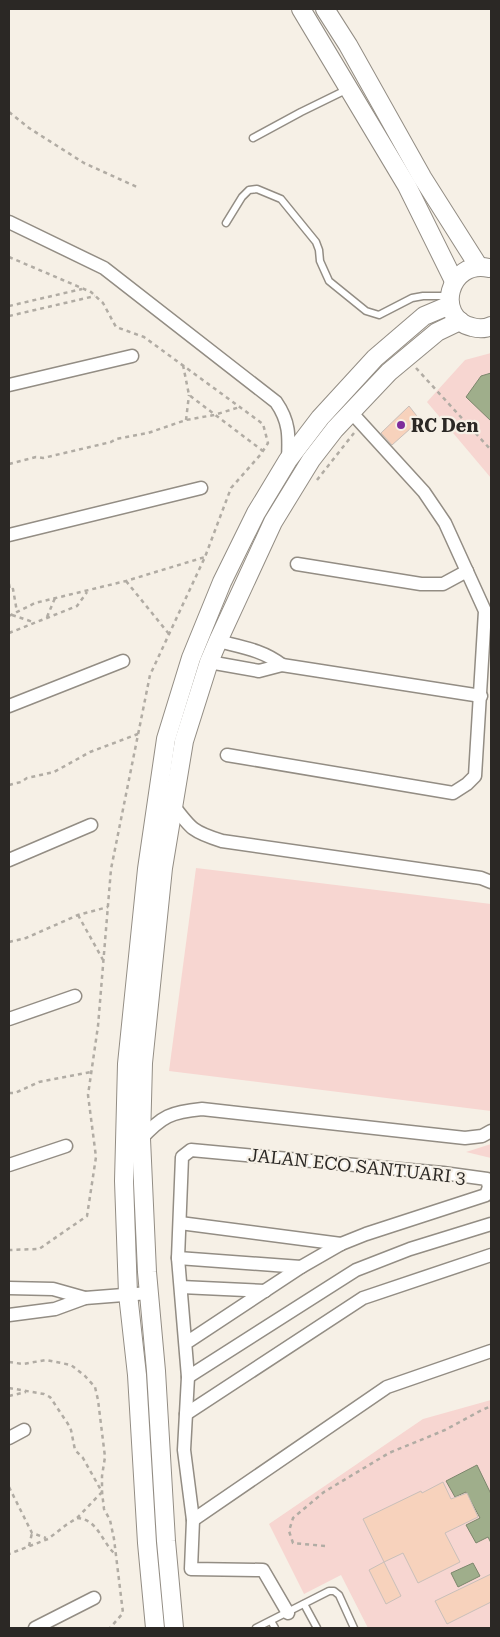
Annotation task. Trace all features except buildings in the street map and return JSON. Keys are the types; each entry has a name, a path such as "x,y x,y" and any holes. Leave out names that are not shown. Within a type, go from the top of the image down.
{"street":[{"path":"301,9 407,186 451,294 454,314 460,321 478,329 491,326"},
{"path":"325,9 348,45 422,177 485,268"},
{"path":"9,222 104,268 276,402 285,414 289,436 288,460"},
{"path":"155,1628 146,1543 137,1374 128,1294 124,1181 127,1064 147,869 166,739 191,658 222,582 256,513 288,460 320,418 376,358 451,294 461,274 470,269 485,268"},
{"path":"174,1628 166,1541 156,1371 149,1293 141,1139 144,1054 163,868 184,741 209,662 218,641 273,522 311,460 335,428 356,418 389,372 437,332 460,321"},
{"path":"9,385 132,356"},
{"path":"227,755 453,793 475,776 485,611 445,524 424,491 356,418"},
{"path":"9,535 201,488"},
{"path":"297,564 421,584 443,584 467,572"},
{"path":"218,641 258,651 272,657 282,665"},
{"path":"9,706 123,660"},
{"path":"209,662 259,670 282,665 481,696"},
{"path":"173,805 188,826 202,834 222,841 481,878 491,882"},
{"path":"9,860 91,825"},
{"path":"9,1019 75,996"},
{"path":"141,1139 154,1125 166,1116 202,1109 465,1138 482,1136 491,1131"},
{"path":"9,1165 66,1146"},
{"name":"JALAN ECO SANTUARI 3","path":"186,1343 301,1267 341,1244 489,1194 489,1180 443,1173 191,1150 182,1157 178,1258 188,1377 184,1450 193,1520 191,1570 263,1570 288,1613"},
{"path":"180,1224 341,1244"},
{"path":"188,1377 356,1270 410,1249 491,1224"},
{"path":"186,1414 363,1298 491,1255"},
{"path":"178,1258 301,1267"},
{"path":"181,1287 265,1291"},
{"path":"9,1288 53,1289 85,1298"},
{"path":"9,1315 55,1309 85,1298 149,1293"},
{"path":"193,1520 387,1387 491,1350"},
{"path":"9,1438 24,1430"},
{"path":"35,1628 94,1598"}],"lane":[{"path":"253,138 301,112 350,89"},
{"path":"226,223 249,190 257,189 281,199 316,242 320,261 329,281 366,311 379,315 412,298 451,294"},
{"path":"256,1628 334,1591 339,1595 354,1628"},
{"path":"304,1604 317,1628"},
{"path":"271,1621 275,1628"}],"path":[{"path":"9,112 29,128 84,163 136,186"},
{"path":"9,257 91,292 103,303 116,327 144,337 263,424 268,443 231,488 205,556 150,674 111,869 98,1026 88,1095 96,1158 87,1216 39,1249 9,1250"},
{"path":"9,306 83,289"},
{"path":"9,316 95,296"},
{"path":"183,365 188,395 186,420"},
{"path":"414,366 491,450"},
{"path":"188,395 263,451"},
{"path":"9,464 36,457 43,458 111,442 116,439 148,433 186,420 214,415 240,407"},
{"path":"315,483 356,418"},
{"path":"10,615 35,603 126,582 205,556"},
{"path":"126,582 169,634"},
{"path":"9,584 10,590 13,589 18,612"},
{"path":"9,633 77,606 88,590"},
{"path":"47,618 55,598"},
{"path":"10,615 35,622"},
{"path":"9,785 21,782 27,778 54,772 90,752 138,734"},
{"path":"9,942 26,938 78,915 108,907"},
{"path":"78,915 104,960"},
{"path":"9,1093 15,1093 39,1082 91,1072"},
{"path":"9,1362 23,1364 46,1360 71,1365 85,1376 94,1387 98,1400 105,1457 102,1476 104,1509 110,1520 114,1539 123,1613 110,1628"},
{"path":"9,1388 44,1394 50,1398 71,1430 75,1450 83,1458 102,1492"},
{"path":"9,1396 27,1391"},
{"path":"325,1546 293,1543 289,1531 293,1518 324,1492 389,1453 445,1430 491,1406"},
{"path":"9,1487 32,1533 29,1547"},
{"path":"9,1554 48,1539 66,1524 77,1518 102,1492"},
{"path":"77,1518 85,1518 92,1523 111,1552 116,1555"},
{"path":"32,1533 48,1539"}],"shaded area":[{"path":"491,353 491,478 427,402 465,360"},
{"path":"491,373 491,421 466,397 481,376"},
{"path":"196,868 491,904 491,1111 169,1071"},
{"path":"491,1144 491,1158 466,1152"},
{"path":"491,1400 491,1628 368,1628 341,1575 304,1594 269,1524 423,1419"},
{"path":"477,1465 491,1494 491,1543 488,1537 476,1543 466,1525 480,1518 466,1492 455,1497 446,1481"},
{"path":"473,1563 480,1576 458,1587 451,1573"}],"place":[{"name":"RC Den","path":"401,425"}]}
